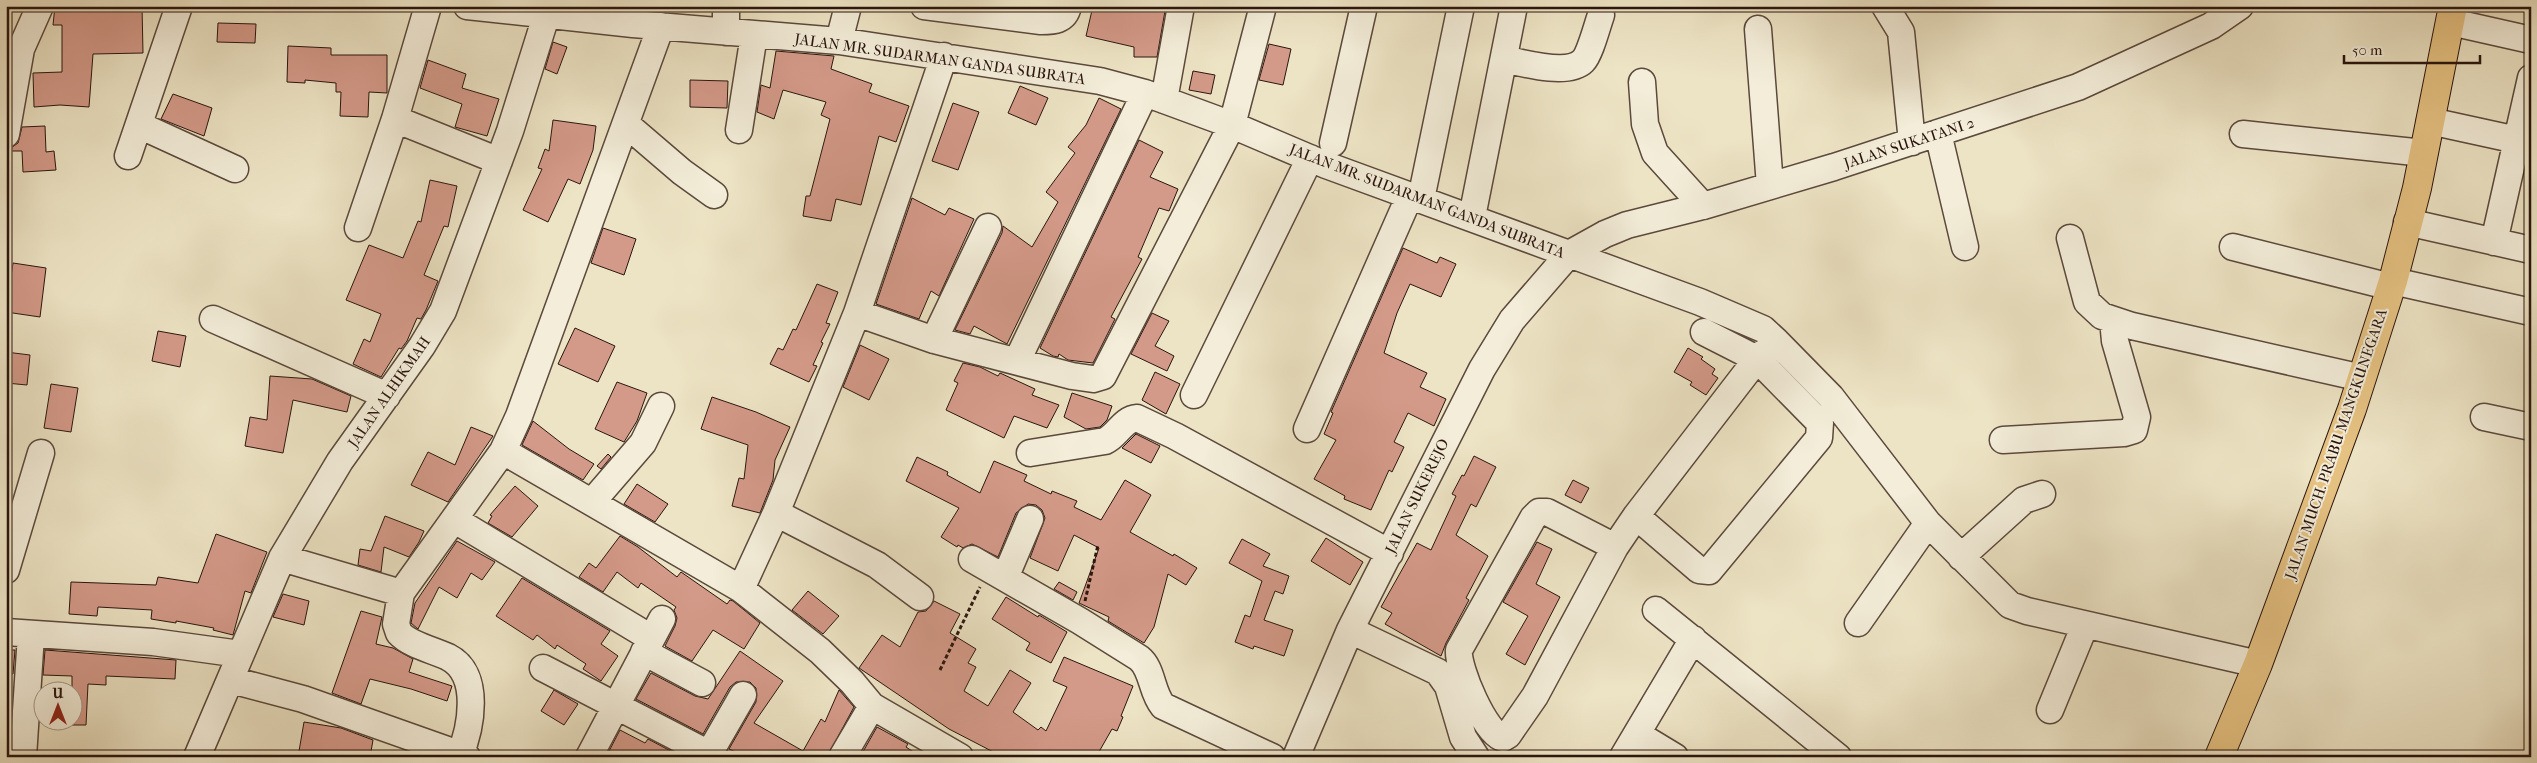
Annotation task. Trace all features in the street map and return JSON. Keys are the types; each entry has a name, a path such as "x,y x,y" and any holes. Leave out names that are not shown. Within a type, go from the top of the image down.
{"main road":[{"name":"JALAN MUCH. PRABU MANGKUNEGARA","path":"2219,757 2258,664 2362,378 2392,284 2424,153 2452,14"}],"street":[{"path":"6,134 21,50 40,6"},
{"path":"128,156 179,6"},
{"path":"358,228 395,119 428,6"},
{"name":"JALAN MR. SUDARMAN GANDA SUBRATA","path":"467,6 633,15 662,26 726,19 754,35 839,41 1067,74 1154,96 1232,125 1310,158 1700,302 1763,329 1831,397 1928,523 2010,605 2085,625 2258,664"},
{"path":"839,41 848,6"},
{"path":"924,6 1041,21 1058,20 1065,14 1068,6"},
{"path":"1017,361 1154,96 1181,6"},
{"path":"857,313 934,340 1085,380 1103,376 1232,125 1263,6"},
{"path":"1333,143 1364,6"},
{"path":"1307,429 1415,197 1461,6"},
{"path":"1472,217 1514,6"},
{"path":"1885,6 1901,32 1912,142"},
{"name":"JALAN SUKATANI 2","path":"1569,254 1604,234 1627,225 1703,206 1770,186 1912,142 2078,87 2211,26 2240,6"},
{"name":"JALAN ALHIKMAH","path":"197,757 282,558 340,461 387,396 444,311 499,161 547,10"},
{"path":"2452,14 2531,40"},
{"path":"1504,59 1551,67 1577,65 1584,60 1601,15"},
{"path":"231,680 312,702 462,756 470,714 468,681 459,665 450,658 399,633 396,624 401,593 455,520 503,450 520,416 662,26"},
{"path":"1758,29 1770,186"},
{"path":"739,130 754,35"},
{"path":"741,589 776,513 857,313 944,56"},
{"path":"2494,242 2531,78"},
{"path":"1642,82 1645,124 1655,153 1703,206"},
{"path":"395,119 499,161"},
{"path":"2430,121 2517,140"},
{"path":"626,124 682,172 714,195"},
{"path":"139,125 235,169"},
{"path":"1938,133 1965,247"},
{"path":"2243,134 2424,153"},
{"path":"1194,395 1310,158"},
{"path":"2407,222 2531,250"},
{"path":"934,340 988,227"},
{"path":"2070,238 2087,302 2102,316 2132,326 2362,378"},
{"path":"2233,247 2392,284 2531,312"},
{"name":"JALAN SUKEREJO","path":"1296,757 1350,630 1390,553 1445,439 1491,353 1512,320 1569,254"},
{"path":"213,319 387,396"},
{"path":"2003,440 2124,433 2134,430 2137,417 2115,341 2113,320"},
{"path":"1636,516 1699,570 1709,571 1819,438 1820,422 1757,359 1704,332"},
{"path":"1614,547 1547,512 1540,512 1533,518 1459,650 1461,670 1486,721 1496,736 1503,738 1508,735 1535,696 1614,547 1757,359 1776,341"},
{"path":"592,502 643,443 661,406"},
{"path":"2484,417 2531,427"},
{"path":"1030,453 1105,441 1113,437 1130,419 1137,418 1175,436 1390,553"},
{"path":"503,450 741,589 820,651 852,682 872,706 960,757"},
{"path":"6,570 41,453"},
{"path":"1960,556 2020,503 2042,494"},
{"path":"776,513 877,565 920,597"},
{"path":"1030,519 989,569 1080,621 1142,661 1155,694 1163,706 1272,757"},
{"path":"455,520 652,636 702,683"},
{"path":"1858,623 1928,523"},
{"path":"282,558 401,593"},
{"path":"1656,610 1838,757"},
{"path":"2050,710 2085,625"},
{"path":"1350,630 1438,672 1448,686 1462,737 1476,757"},
{"path":"23,757 18,634 153,642 240,654"},
{"path":"589,757 652,636"},
{"path":"1623,757 1693,639"},
{"path":"543,668 712,755 743,695"},
{"path":"842,757 872,706"},
{"path":"1637,734 1675,757"}],"path":[{"path":"1080,621 1098,545"},
{"path":"940,670 989,569"}],"building":[{"path":"55,6 142,6 143,53 93,54 89,107 60,105 34,107 33,73 62,72 62,25 53,25"},
{"path":"1093,6 1122,6 1121,11 1165,11 1157,57 1134,57 1134,47 1086,36"},
{"path":"218,23 256,24 255,43 217,42"},
{"path":"553,42 567,47 557,74 545,69"},
{"path":"1269,44 1291,49 1283,85 1259,80"},
{"path":"288,46 331,48 331,55 387,55 387,93 369,92 368,117 340,116 341,92 336,92 336,83 305,80 305,83 287,82"},
{"path":"776,51 834,56 831,69 872,84 869,92 909,106 896,142 879,136 861,205 836,199 831,221 803,216 806,196 810,196 830,119 821,115 826,102 783,90 774,119 757,112 761,85 770,88"},
{"path":"428,60 466,74 462,88 499,99 487,136 455,127 462,104 420,88"},
{"path":"1193,71 1215,75 1211,94 1189,90"},
{"path":"690,80 728,81 727,108 690,107"},
{"path":"1020,86 1048,98 1036,125 1008,113"},
{"path":"173,94 212,108 204,136 161,119"},
{"path":"1099,98 1121,109 1007,344 974,326 970,334 955,330 1002,233 1003,226 1032,247 1058,202 1046,192 1075,153 1068,147 1086,125"},
{"path":"953,103 979,112 958,170 932,161"},
{"path":"553,120 596,126 593,150 580,184 568,179 548,222 523,210 542,169 538,168 545,149 549,151"},
{"path":"45,126 46,152 54,151 56,170 23,172 22,151 11,151 11,148 18,143 22,127"},
{"path":"1139,140 1163,152 1150,177 1178,189 1169,211 1159,208 1138,257 1142,259 1111,317 1115,319 1093,363 1068,360 1059,354 1058,357 1053,356 1040,348"},
{"path":"430,180 457,186 448,227 444,226 424,275 438,281 421,319 417,318 407,341 401,349 399,348 381,377 353,364 364,339 370,342 381,314 346,300 369,245 403,258 418,221 421,222"},
{"path":"912,198 945,215 949,208 974,219 939,296 931,291 919,319 876,304"},
{"path":"603,228 636,239 624,275 591,263"},
{"path":"1403,248 1437,263 1440,257 1456,264 1441,297 1410,284 1397,313 1384,353 1427,373 1420,387 1446,399 1434,426 1408,413 1394,442 1404,447 1392,472 1389,470 1371,510 1344,499 1345,496 1314,479 1336,440 1324,434 1333,413 1331,412"},
{"path":"13,263 46,268 40,317 6,312"},
{"path":"817,284 838,292 826,323 830,324 813,365 817,366 809,382 770,364 778,348 783,350 793,329 796,330"},
{"path":"1152,313 1169,321 1155,346 1174,356 1167,371 1131,354"},
{"path":"575,328 615,346 598,382 558,364"},
{"path":"158,331 186,336 180,367 152,361"},
{"path":"860,345 889,359 869,400 843,387"},
{"path":"1688,348 1703,357 1701,359 1715,369 1712,374 1718,378 1706,395 1690,385 1692,382 1674,372"},
{"path":"6,352 30,355 27,385 6,383"},
{"path":"963,363 980,367 998,376 1000,373 1035,389 1032,395 1059,405 1047,428 1014,416 1004,438 946,410 958,383 954,381"},
{"path":"1155,372 1180,384 1166,414 1142,400"},
{"path":"270,376 312,379 351,396 347,412 293,400 283,453 245,446 250,417 267,420"},
{"path":"617,382 647,393 637,421 624,442 595,429"},
{"path":"51,384 78,388 71,432 44,428"},
{"path":"1072,393 1112,406 1107,420 1100,427 1086,429 1064,417"},
{"path":"712,397 756,412 790,427 775,460 773,480 760,513 732,506 739,478 744,479 748,445 701,429"},
{"path":"533,421 569,449 594,464 583,480 522,445"},
{"path":"471,427 493,436 448,502 411,485 428,452 455,465"},
{"path":"1136,434 1160,446 1151,463 1122,448"},
{"path":"608,454 611,457 601,469 597,466"},
{"path":"1474,456 1496,467 1476,507 1471,504 1456,535 1488,556 1466,598 1469,600 1441,656 1385,624 1392,613 1381,607 1417,543 1431,550 1456,496 1452,494"},
{"path":"917,457 948,472 947,475 980,493 994,461 1027,475 1024,481 1051,494 1052,491 1077,501 1074,507 1101,520 1125,480 1151,495 1130,532 1197,568 1186,585 1168,574 1154,627 1144,643 1108,621 1109,617 1079,603 1099,548 1074,535 1058,571 1030,558 1045,518 1042,510 1036,505 1028,504 1016,513 998,557 972,544 963,548 958,545 957,547 941,537 959,508 906,481"},
{"path":"1573,480 1589,488 1581,503 1565,495"},
{"path":"637,484 668,504 655,522 624,504"},
{"path":"515,486 538,506 512,537 488,523 492,516 490,515"},
{"path":"385,516 424,531 409,557 384,547 381,572 358,565 360,549 371,551"},
{"path":"216,534 267,552 251,593 245,591 233,635 213,630 214,628 176,621 176,623 151,619 152,610 98,607 97,616 69,614 71,582 156,585 158,577 198,583"},
{"path":"620,536 638,547 677,577 681,572 727,604 730,600 733,601 760,623 744,649 713,630 692,661 665,646 675,626 677,618 674,610 676,607 641,583 638,588 617,572 603,592 579,577 589,563 596,568"},
{"path":"1326,538 1363,562 1350,585 1311,561"},
{"path":"1242,539 1270,554 1263,566 1289,576 1283,594 1275,591 1264,620 1293,630 1284,656 1254,646 1253,649 1235,642 1245,615 1250,617 1262,581 1229,563"},
{"path":"457,541 495,562 482,580 471,573 457,598 439,587 418,629 411,623 415,603"},
{"path":"1537,542 1552,549 1536,584 1560,597 1525,665 1506,654 1528,616 1503,602"},
{"path":"522,578 610,631 601,644 618,656 601,681 583,669 586,664 557,645 555,649 537,635 533,640 496,616"},
{"path":"1059,582 1077,592 1073,600 1054,589"},
{"path":"808,591 839,616 823,634 792,610"},
{"path":"283,594 309,601 304,625 273,617"},
{"path":"1006,597 1067,632 1051,663 1026,650 1030,643 992,619"},
{"path":"934,601 960,614 950,633 976,649 968,663 976,667 964,691 988,706 1010,670 1031,683 1013,712 1038,730 1041,727 1046,731 1067,687 1053,681 1064,657 1133,686 1117,731 1112,729 1096,757 1003,757 949,729 859,668 882,635 900,647 918,612 926,611"},
{"path":"361,611 382,617 376,644 393,648 413,659 409,672 452,686 447,701 411,689 370,679 361,704 332,693"},
{"path":"6,650 15,650 13,674 6,673"},
{"path":"45,650 176,660 175,679 106,676 106,685 88,684 86,725 82,725 82,680 72,680 72,676 43,675"},
{"path":"740,651 783,681 754,723 803,751 821,719 825,722 839,690 854,707 827,757 747,757 729,749 756,702 756,688 750,682 736,682 730,687 703,734 636,699 651,673 695,696 708,699"},
{"path":"554,690 578,704 564,725 541,711"},
{"path":"304,722 341,728 373,740 370,757 298,757"},
{"path":"877,727 908,744 906,747 921,757 860,757"},
{"path":"620,730 645,743 648,739 682,757 606,757"}]}
